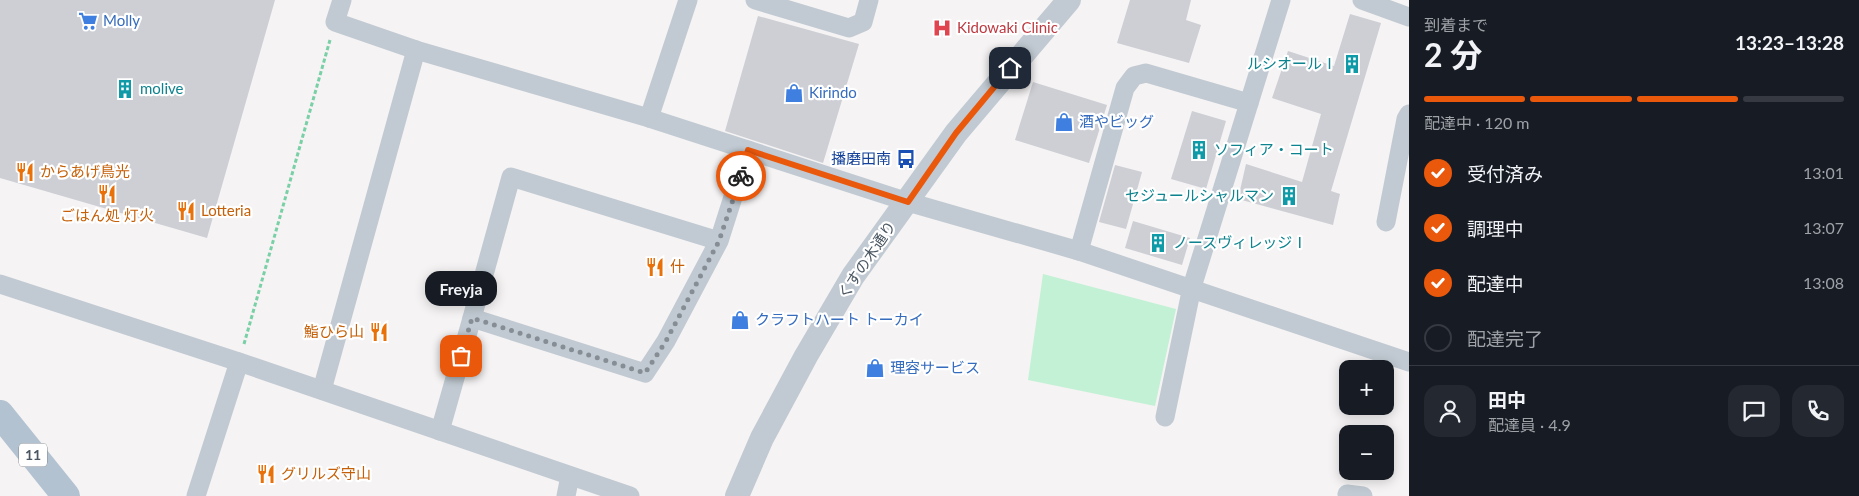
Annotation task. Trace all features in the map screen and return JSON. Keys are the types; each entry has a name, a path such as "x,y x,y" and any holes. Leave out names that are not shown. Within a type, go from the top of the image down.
{"main road":[{"name":"11","path":"0,414 66,496"}],"street":[{"path":"342,0 335,22 416,50 649,118 908,202 1080,251 1192,287 1409,362"},
{"path":"649,118 688,0"},
{"path":"754,0 849,28 863,22 869,0"},
{"name":"くすの木通り","path":"737,496 762,438 806,356 853,276 956,133 1070,0"},
{"path":"1165,418 1192,287 1281,0"},
{"path":"1362,0 1409,17"},
{"path":"322,390 416,50"},
{"path":"1080,251 1125,88 1134,76 1146,73 1249,103"},
{"path":"1386,222 1406,119 1409,114"},
{"path":"472,318 645,373 666,341 719,241 748,150"},
{"path":"440,431 511,178 719,241"},
{"path":"0,284 322,390 630,496"},
{"path":"196,496 238,362"},
{"path":"566,496 570,476"}],"path":[{"path":"238,362 335,22"}],"green space":[{"path":"1043,274 1176,309 1155,406 1028,380"}],"building":[{"name":"molive","path":"0,0 275,0 207,238 0,178"},
{"path":"1130,0 1191,0 1186,20 1201,25 1189,63 1117,43"},
{"path":"1350,14 1381,23 1331,191 1340,194 1333,225 1238,199 1246,164 1302,182 1321,114 1272,98 1288,51 1334,66"},
{"path":"758,16 859,44 823,163 725,131"},
{"path":"1033,82 1107,105 1089,163 1015,140"},
{"name":"ソフィア・コート","path":"1192,111 1226,121 1206,189 1171,179"},
{"path":"1115,165 1142,172 1126,229 1099,222"},
{"name":"ノースヴィレッジⅠ","path":"1133,221 1190,238 1182,265 1125,248"}],"way so far":[{"path":"461,356 472,318 645,373 666,341 719,241 741,176"}],"place":[{"name":"Molly","path":"88,21"},
{"name":"Kidowaki Clinic","path":"942,28"},
{"name":"ルシオールⅠ","path":"1352,64"},
{"name":"molive","path":"125,89"},
{"name":"Kirindo","path":"794,93"},
{"name":"酒やビッグ","path":"1064,122"},
{"name":"ソフィア・コート","path":"1199,150"},
{"name":"播磨田南","path":"906,159"},
{"name":"からあげ鳥光","path":"25,172"},
{"name":"ごはん処 灯火","path":"107,194"},
{"name":"セジュールシャルマン","path":"1289,196"},
{"name":"Lotteria","path":"186,211"},
{"name":"ノースヴィレッジⅠ","path":"1158,243"},
{"name":"什","path":"655,267"},
{"name":"クラフトハート トーカイ","path":"740,320"},
{"name":"鮨ひら山","path":"379,332"},
{"name":"Freyja","path":"461,356"},
{"name":"理容サービス","path":"875,368"},
{"name":"グリルズ守山","path":"266,474"}],"route":[{"path":"741,176 748,150 908,202 956,133 1010,68"}]}
